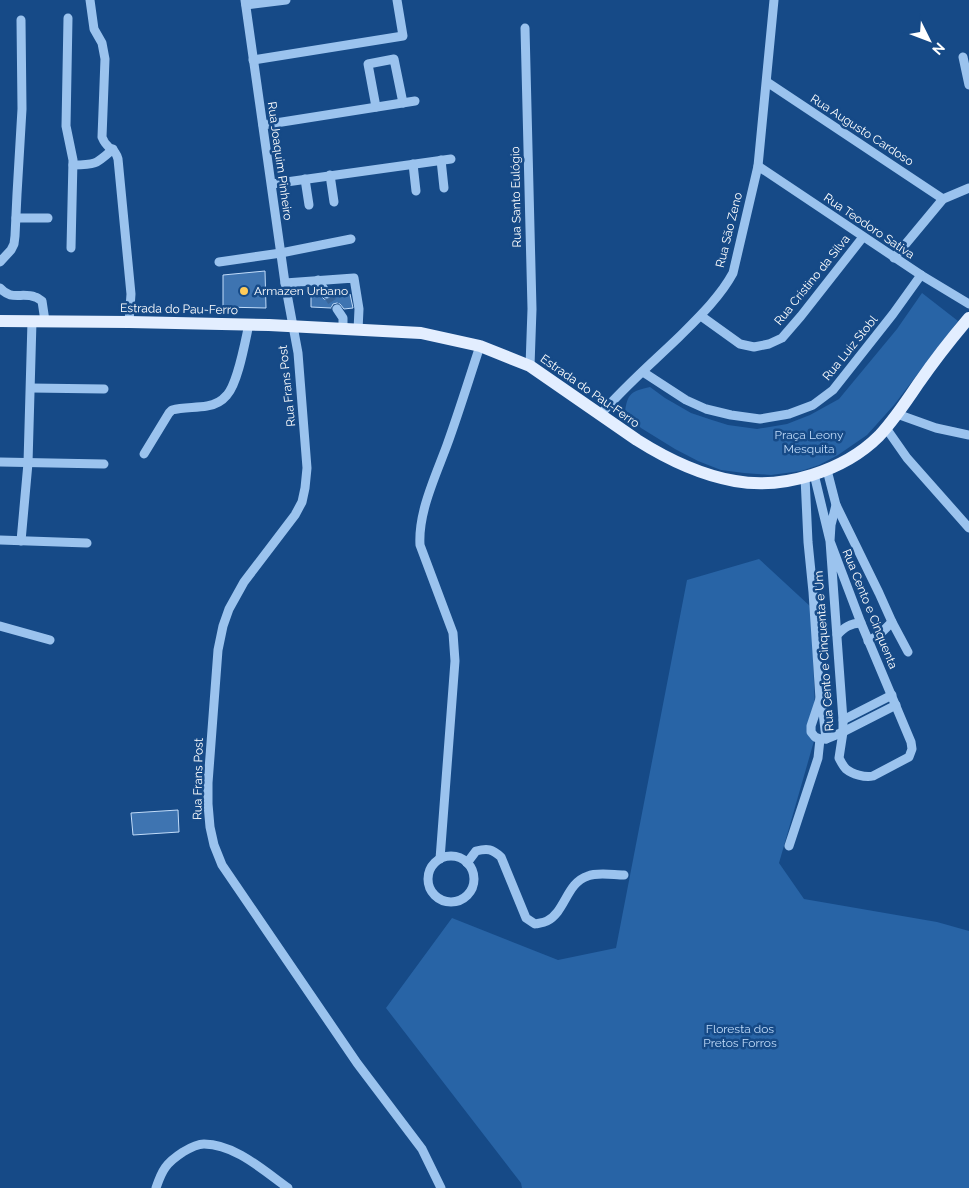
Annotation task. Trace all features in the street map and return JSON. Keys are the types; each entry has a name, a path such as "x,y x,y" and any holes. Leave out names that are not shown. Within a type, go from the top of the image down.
{"main road":[{"name":"Estrada do Pau-Ferro","path":"0,321 249,324 421,333 480,346 530,366 654,450 685,466 735,482 758,483 810,476 840,464 865,448 886,428 932,364 969,318"}],"street":[{"path":"90,0 94,29 102,43 105,59 102,137 105,144 113,149 118,160 131,294 129,322"},
{"path":"245,3 286,0"},
{"path":"253,60 404,36 397,0"},
{"name":"Rua São Zeno","path":"600,415 621,392 701,316 733,273 758,166 774,0"},
{"name":"Rua Joaquim Pinheiro","path":"245,3 272,184 284,283 293,326"},
{"path":"68,18 66,126 73,165 71,248"},
{"path":"0,262 14,244 22,109 21,20"},
{"name":"Rua Santo Eulógio","path":"525,28 532,309 530,366"},
{"path":"963,57 969,86"},
{"path":"376,107 368,64 394,59 403,103"},
{"name":"Rua Augusto Cardoso","path":"767,82 944,199"},
{"path":"263,125 415,101"},
{"path":"73,165 95,164 113,149"},
{"path":"272,184 451,159"},
{"path":"440,160 444,188"},
{"path":"413,164 416,191"},
{"name":"Rua Teodoro Sativa","path":"758,166 894,258 969,304"},
{"path":"330,176 334,202"},
{"path":"306,179 309,206"},
{"path":"894,258 944,199 969,188"},
{"path":"16,218 48,218"},
{"name":"Rua Cristino da Silva","path":"701,316 740,344 754,347 769,344 782,338 863,236"},
{"path":"219,262 280,253 351,239"},
{"name":"Rua Luiz Stobl","path":"643,372 680,396 706,409 730,415 760,419 789,414 813,405 833,390 921,275"},
{"path":"284,283 354,278 360,309 358,330"},
{"path":"318,280 327,294"},
{"path":"0,288 2,291 15,296 33,296 42,301 46,321"},
{"path":"337,309 343,318 343,329"},
{"path":"21,540 28,463 32,321"},
{"path":"144,454 172,410 207,406 217,403 227,396 234,383 249,324"},
{"name":"Rua Frans Post","path":"293,326 298,353 307,468 306,488 302,502 295,515 236,595 228,609 223,626 218,650 208,783 210,827 214,845 222,865 356,1063 422,1149 441,1188"},
{"path":"440,859 455,661 453,633 420,545 420,535 427,502 480,346"},
{"path":"31,388 104,389"},
{"path":"897,414 936,428 969,435"},
{"path":"886,428 908,458 969,528"},
{"path":"0,462 104,464"},
{"path":"827,470 836,505 908,652"},
{"path":"789,846 823,739 822,703 820,699 808,542 810,476"},
{"name":"Rua Cento e Cinquenta","path":"810,476 830,541 860,623 892,695 912,749"},
{"path":"830,541 836,505"},
{"path":"0,540 87,543"},
{"name":"Rua Cento e Cinquenta e Um","path":"830,541 843,720 839,758 846,769 868,778 909,757 912,749"},
{"path":"868,641 892,622"},
{"path":"837,635 848,626 860,623"},
{"path":"0,626 50,640"},
{"path":"843,720 892,695"},
{"path":"820,699 812,732 815,737 823,739 843,732 896,705"},
{"path":"467,863 476,852 494,851 501,857 526,918 535,924 546,922 557,913 570,890 579,880 591,874 624,875"},
{"path":"447,856 454,856 467,863 472,869 474,883 472,890 467,896 462,900 447,902 435,896 430,890 428,883 430,869 434,863 447,856"},
{"path":"156,1188 162,1171 171,1160 186,1150 202,1144 222,1146 240,1154 288,1188"}],"green space":[{"name":"Praça Leony Mesquita","path":"922,293 958,321 894,405 867,435 838,455 819,465 801,471 771,475 721,470 675,449 641,428 625,413 629,397 639,390 650,387 691,413 728,425 757,429 787,424 810,415 839,399 897,329"},
{"name":"Floresta dos Pretos Forros","path":"759,559 811,607 816,734 779,863 804,899 937,922 969,931 969,1188 522,1188 521,1183 386,1008 452,918 558,960 616,948 687,580"}],"building":[{"name":"Armazen Urbano","path":"265,271 266,308 223,307 223,275"},
{"path":"311,294 319,294 327,300 331,299 333,294 350,294 353,308 344,309 337,303 333,304 331,308 311,307"},
{"path":"178,810 179,832 133,835 131,813"}],"tunnel":[{"path":"327,294 337,309"}],"place":[{"name":"Armazen Urbano","path":"244,291"}]}
